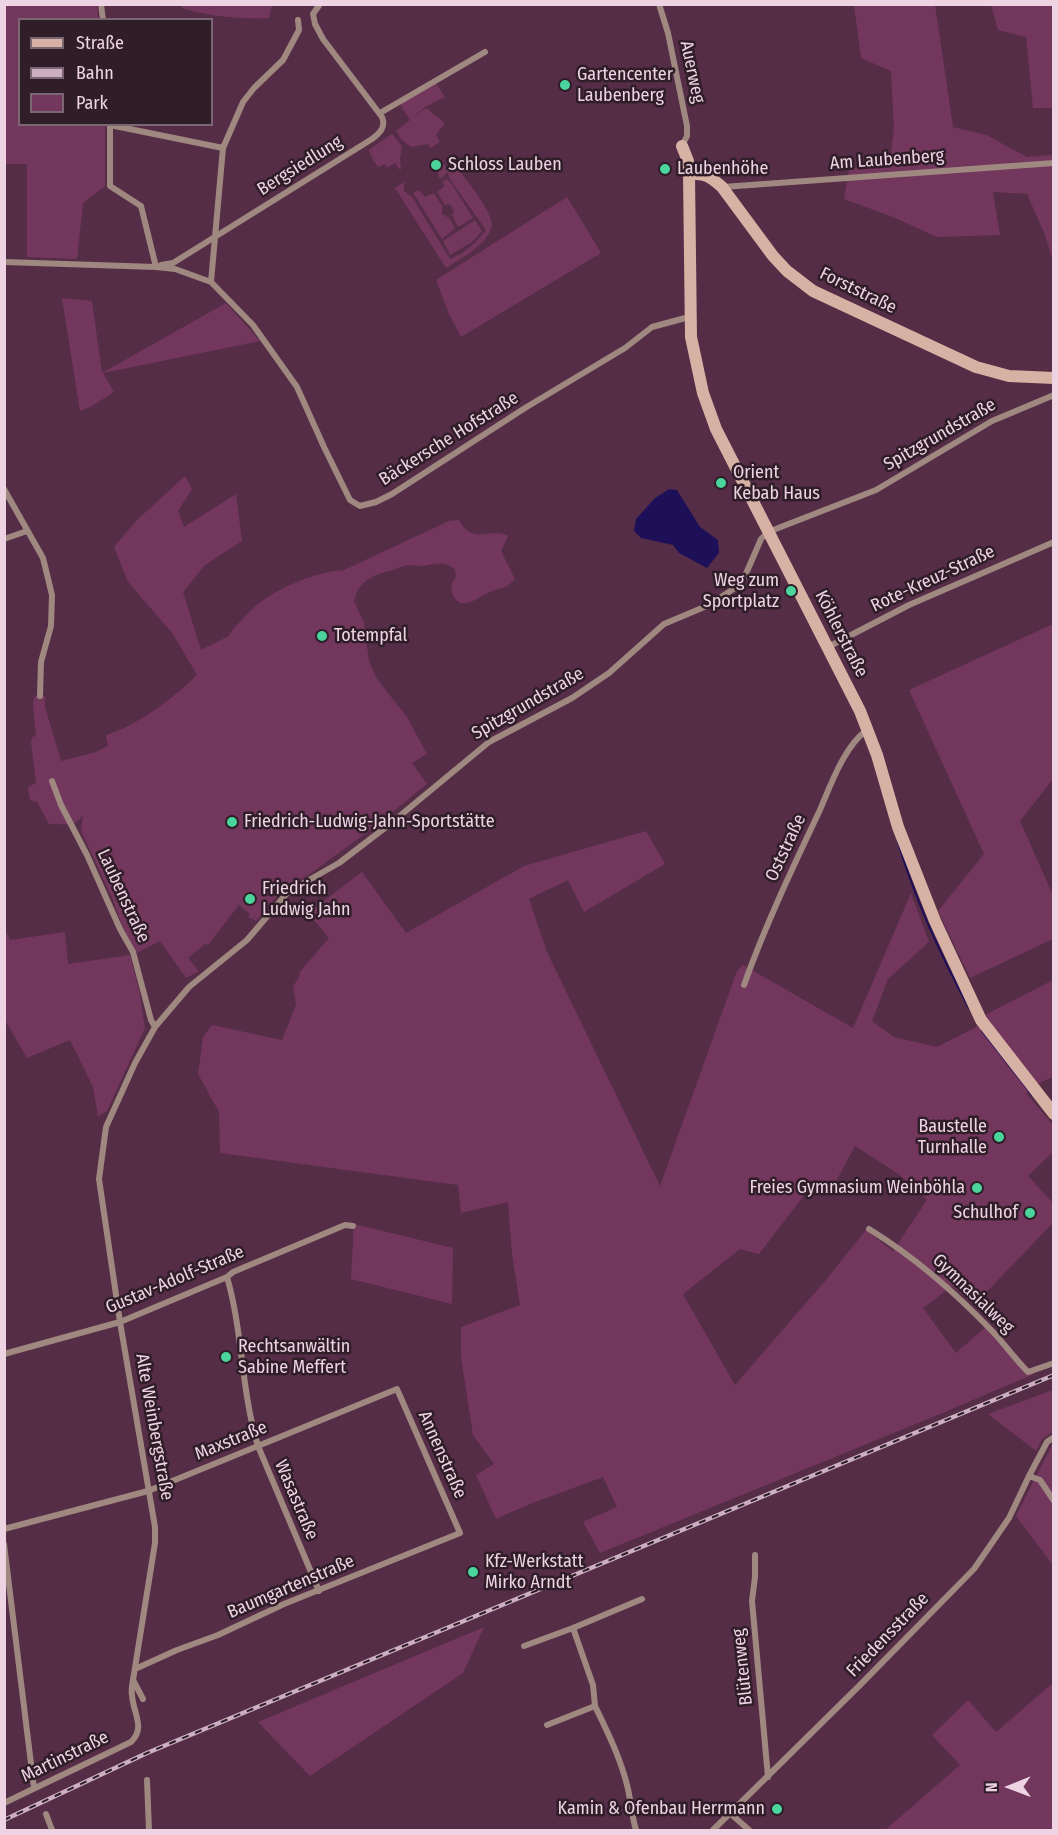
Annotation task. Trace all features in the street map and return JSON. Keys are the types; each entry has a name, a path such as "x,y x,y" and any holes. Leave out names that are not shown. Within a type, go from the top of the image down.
{"street":[{"path":"320,4 313,14 315,24 323,39 380,113 485,52"},
{"name":"Auerweg","path":"659,4 668,33 687,126 687,136 682,146"},
{"path":"211,282 223,148 243,102 283,60 299,30 298,20"},
{"name":"Bergsiedlung","path":"216,235 379,134 384,121 380,113"},
{"path":"111,126 110,186 141,206 156,267 173,263 216,235"},
{"path":"116,126 223,148"},
{"name":"Köhlerstraße","path":"682,146 688,160 689,175 689,316 694,358 716,429 860,711 898,827 935,921 972,1003 981,1020 1053,1114"},
{"name":"Am Laubenberg","path":"722,187 1053,163"},
{"name":"Forststraße","path":"689,175 698,173 713,178 772,256 786,271 813,291 976,367 1009,376 1053,378"},
{"name":"Bäckersche Hofstraße","path":"4,262 156,267 175,269 211,282 253,325 291,376 350,500 360,506 376,502 392,494 525,408 625,348 652,327 689,316"},
{"name":"Spitzgrundstraße","path":"99,1179 106,1127 135,1063 155,1027 189,987 247,940 288,892 339,862 390,824 489,742 572,698 609,673 664,624 709,605 738,586 745,576 761,539 768,532 876,490 992,421 1053,394"},
{"path":"4,489 43,558 52,595 51,626 41,662 40,696"},
{"path":"4,539 27,531"},
{"name":"Rote-Kreuz-Straße","path":"828,646 909,605 1053,542"},
{"name":"Oststraße","path":"744,985 793,866 832,784 857,737 867,730"},
{"name":"Laubenstraße","path":"52,781 61,805 133,952 151,1020 155,1027"},
{"name":"Alte Weinbergstraße","path":"99,1179 120,1322 148,1491 154,1511 155,1543 132,1680 132,1696 140,1729 138,1736"},
{"name":"Gustav-Adolf-Straße","path":"4,1354 120,1322 323,1233 345,1225 353,1226"},
{"name":"Gymnasialweg","path":"869,1229 903,1250 945,1285 996,1335 1028,1372 1053,1363"},
{"name":"Wasastraße","path":"226,1277 243,1361 251,1422 258,1446 319,1591"},
{"name":"Maxstraße","path":"4,1529 148,1491 397,1389"},
{"name":"Annenstraße","path":"397,1389 460,1533"},
{"name":"Friedensstraße","path":"713,1830 974,1569 1009,1518 1047,1442 1053,1437"},
{"path":"1029,1476 1040,1480 1053,1500"},
{"name":"Baumgartenstraße","path":"135,1669 460,1533"},
{"path":"4,1544 34,1788"},
{"name":"Blütenweg","path":"755,1555 752,1601 768,1777"},
{"path":"524,1646 642,1599"},
{"path":"573,1628 593,1686 595,1706 617,1754 628,1791 634,1830"},
{"path":"132,1680 143,1699"},
{"path":"547,1725 595,1706"},
{"name":"Martinstraße","path":"4,1803 131,1742 138,1736"},
{"path":"147,1780 149,1830"},
{"path":"46,1814 52,1830"},
{"path":"731,1814 750,1830"}],"green space":[{"path":"181,4 272,5 269,18 235,18 193,11 182,8"},
{"path":"4,5 97,5 98,18 18,18 18,126 105,126 105,186 83,203 77,259 27,257 27,164 5,164"},
{"path":"854,5 935,5 953,127 986,135 1027,157 1052,155 1054,165 1053,261 1045,235 1027,194 993,192 1000,235 937,237 893,217 844,199 849,169 890,161 894,128 891,71 861,58"},
{"path":"991,5 1053,5 1053,108 1033,108 1026,37 998,30"},
{"path":"436,83 445,97 425,107 413,117 426,108 445,123 436,135 440,142 430,148 428,144 411,147 401,139 396,131 410,120 400,104"},
{"path":"392,134 402,146 400,170 395,163 387,168 385,164 378,167 369,150"},
{"path":"444,164 448,171 456,167 473,188 492,223 483,241 471,252 446,268 395,188 404,182 404,191 412,197 450,259 455,257 470,247 486,230 449,178 448,172 441,179 438,176 436,169"},
{"path":"447,179 473,218 458,227 450,204 445,205 437,192 445,186 442,182"},
{"path":"419,190 425,197 434,193 442,206 442,214 449,218 455,228 442,239 413,193"},
{"path":"567,197 601,253 461,337 436,280"},
{"path":"475,220 482,231 472,242 450,255 443,241"},
{"path":"62,298 92,301 102,373 226,303 260,341 103,373 114,392 80,411"},
{"name":"Friedrich-Ludwig-Jahn-Sportstätte","path":"185,476 192,489 178,511 184,527 236,494 242,541 205,565 183,592 201,650 229,636 254,608 281,590 312,576 344,570 449,521 459,520 464,528 475,534 495,533 508,536 501,551 515,579 506,587 467,603 457,601 453,595 451,588 456,577 455,570 443,564 403,566 375,576 360,587 354,601 364,623 369,661 377,679 407,717 427,754 412,763 427,784 369,831 311,873 282,890 256,921 248,917 250,914 239,905 208,945 205,944 188,958 199,971 186,978 160,941 137,953 122,926 113,900 81,831 83,815 72,824 49,824 37,802 30,800 28,787 36,783 31,742 32,737 36,736 33,704 35,696 45,696 45,707 61,761 96,752 108,746 106,735 155,710 197,675 173,634 128,582 114,547 136,521"},
{"path":"1053,624 1053,779 1020,821 1053,895 1053,939 970,978 938,911 984,854 909,690"},
{"path":"646,831 665,864 584,912 568,880 529,899 547,952 660,1186 737,971 743,965 853,1028 911,893 929,942 888,979 872,1021 894,1037 937,1047 975,1028 985,1015 1053,980 1053,1077 1039,1083 1026,1093 1053,1125 1053,1152 1028,1176 1053,1203 1053,1223 974,1305 952,1286 923,1308 956,1353 989,1324 1034,1374 600,1553 583,1522 617,1507 603,1477 496,1519 476,1475 494,1464 473,1435 461,1357 461,1327 520,1305 512,1254 508,1202 461,1213 458,1185 220,1153 219,1112 198,1074 203,1037 212,1025 282,1040 296,1005 293,986 300,976 299,973 329,938 308,913 362,872 406,933 524,866","holes":["855,1146 900,1175 927,1200 893,1251 866,1230 735,1385 683,1294 740,1249 759,1254 812,1185 828,1196"]},
{"path":"4,927 10,940 65,932 68,964 130,955 145,1028 107,1111 98,1116 93,1087 70,1040 27,1058 5,1020"},
{"path":"354,1224 453,1248 452,1304 351,1279"},
{"path":"1053,1390 1053,1432 1042,1439 1036,1451 988,1414"},
{"path":"1053,1443 1053,1565 1016,1516"},
{"path":"484,1627 463,1673 310,1776 258,1722"},
{"path":"1053,1683 1053,1830 885,1830 960,1765 932,1735 968,1700 996,1732"}],"shaded area":[{"path":"669,489 677,490 700,527 718,540 719,553 707,568 679,553 673,545 641,538 634,531 636,519 655,498"}],"waterway":[{"path":"898,842 929,927 969,1008"},
{"path":"982,1031 1032,1095"}],"railway":[{"path":"4,1820 147,1753 1054,1375"}],"place":[{"name":"Gartencenter Laubenberg","path":"565,85"},
{"name":"Schloss Lauben","path":"436,165"},
{"name":"Laubenhöhe","path":"665,169"},
{"name":"Orient Kebab Haus","path":"721,483"},
{"name":"Weg zum Sportplatz","path":"791,591"},
{"name":"Totempfal","path":"322,636"},
{"name":"Friedrich-Ludwig-Jahn-Sportstätte","path":"232,822"},
{"name":"Friedrich Ludwig Jahn","path":"250,899"},
{"name":"Baustelle Turnhalle","path":"999,1137"},
{"name":"Freies Gymnasium Weinböhla","path":"977,1188"},
{"name":"Schulhof","path":"1030,1213"},
{"name":"Rechtsanwältin Sabine Meffert","path":"226,1357"},
{"name":"Kfz-Werkstatt Mirko Arndt","path":"473,1572"},
{"name":"Kamin & Ofenbau Herrmann","path":"777,1809"}]}
